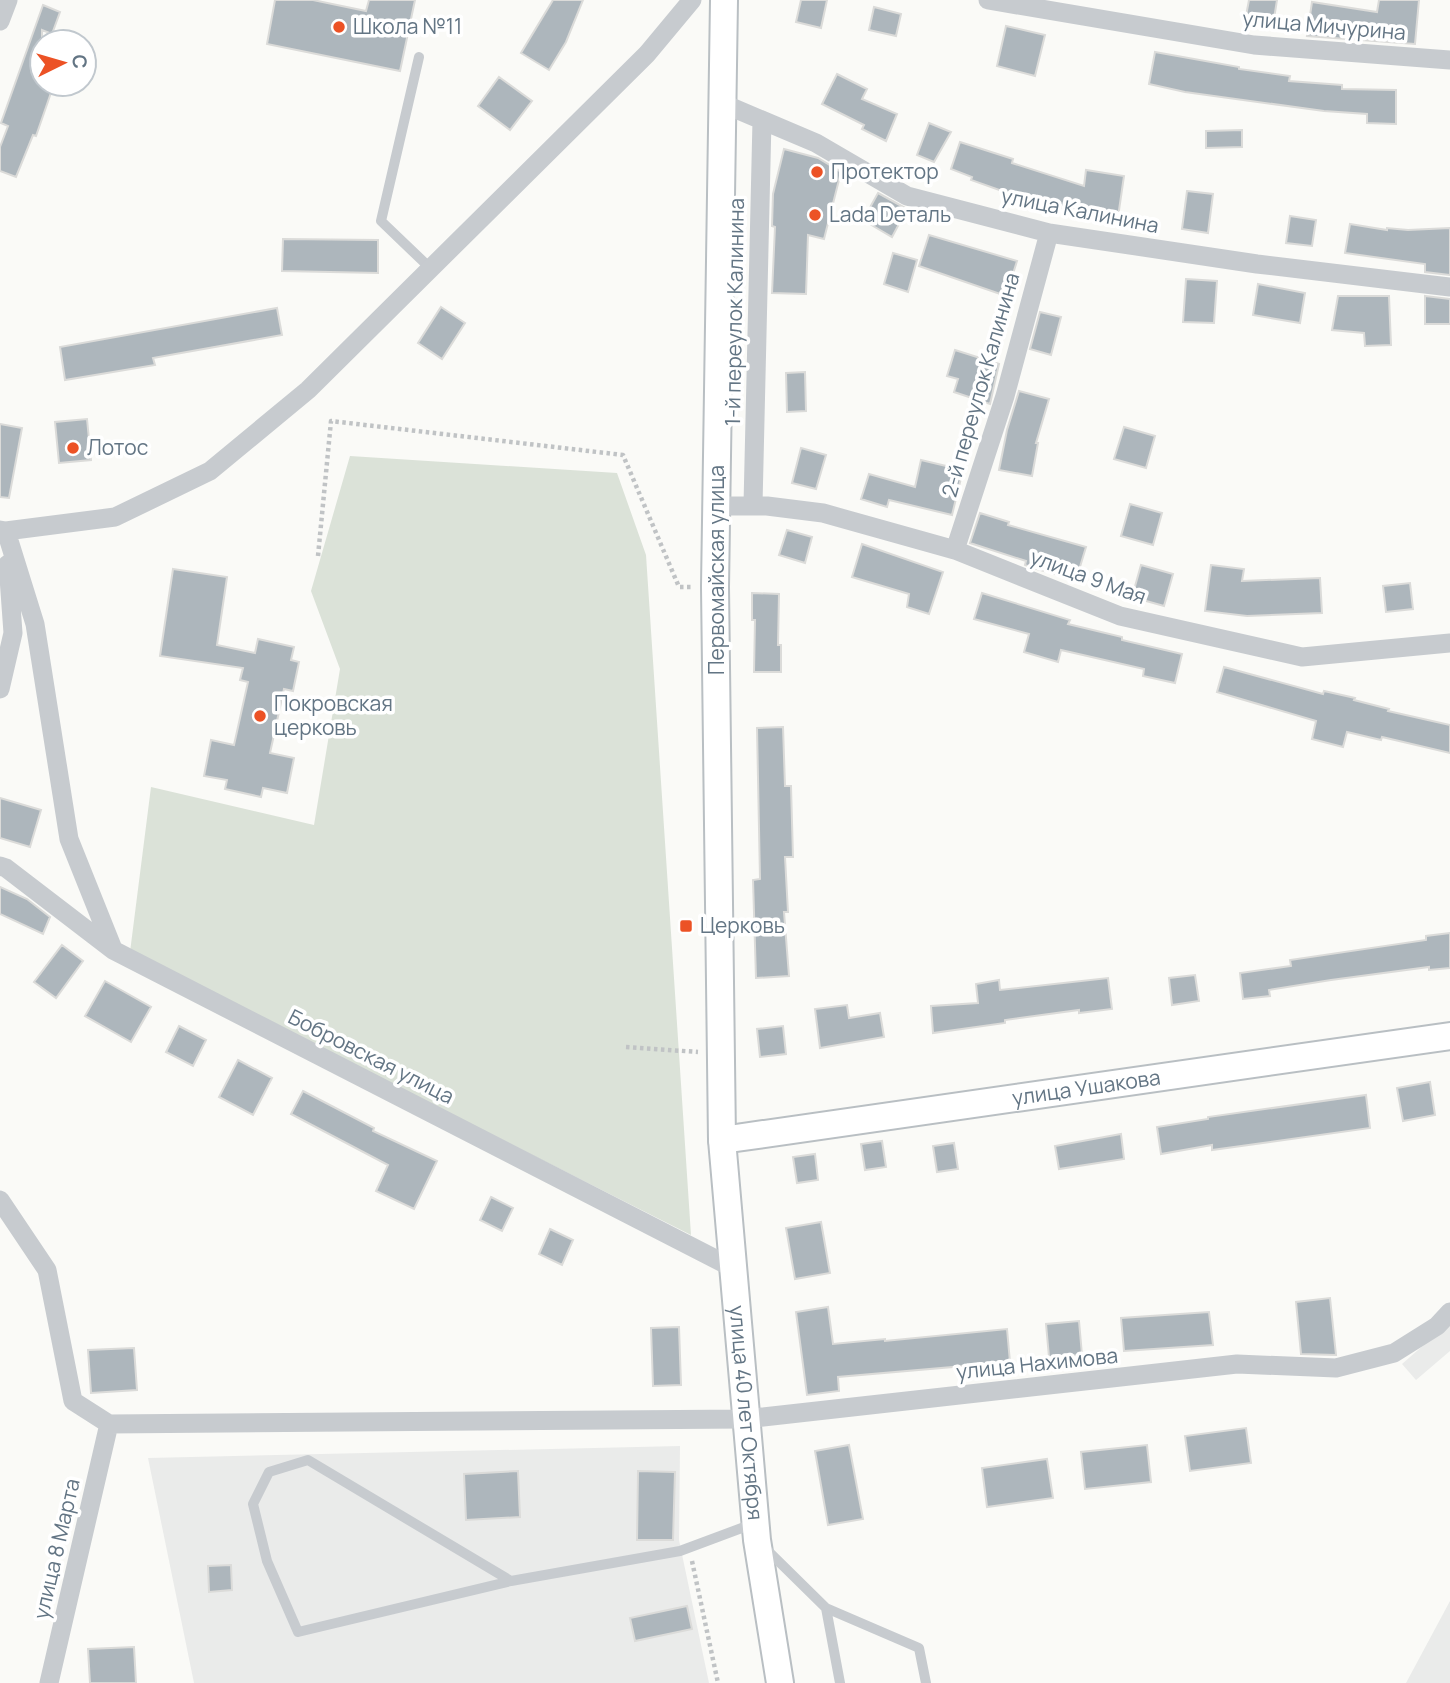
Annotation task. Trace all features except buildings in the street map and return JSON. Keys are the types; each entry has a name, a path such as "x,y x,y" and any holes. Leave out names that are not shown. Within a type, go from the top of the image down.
{"main road":[{"name":"Первомайская улица","path":"722,1140 715,587 724,0"},
{"name":"улица Ушакова","path":"722,1140 1209,1068 1450,1036"},
{"name":"улица 40 лет Октября","path":"722,1140 756,1532 780,1683"}],"street":[{"path":"0,21 8,0"},
{"path":"3,530 116,517 210,471 308,390 429,267 647,54 692,0"},
{"name":"улица Мичурина","path":"988,0 1254,45 1450,60"},
{"name":"улица Калинина","path":"724,104 816,143 907,196 1049,233 1256,264 1450,287"},
{"name":"1-й переулок Калинина","path":"753,505 762,120"},
{"name":"2-й переулок Калинина","path":"955,550 1005,396 1049,233"},
{"name":"улица 9 Мая","path":"717,506 753,505 823,513 955,550 1120,616 1302,657 1450,643"},
{"path":"0,689 13,634 3,530"},
{"path":"3,530 35,624 69,839 113,950"},
{"name":"Бобровская улица","path":"0,866 113,950 733,1268"},
{"path":"0,1200 47,1270 73,1401 109,1424"},
{"name":"улица Нахимова","path":"109,1424 745,1419 1237,1364 1336,1368 1394,1353 1437,1326 1450,1312"},
{"name":"улица 8 Марта","path":"49,1683 109,1424"}],"lane":[{"path":"419,57 381,221 429,267"},
{"path":"511,1581 308,1460 269,1472 253,1503 267,1561 298,1632 511,1581 689,1548 756,1532 826,1608 919,1648 926,1683"},
{"path":"826,1608 840,1683"}],"path":[{"path":"318,556 331,421 623,455 679,587 715,587"},
{"path":"626,1047 719,1053"},
{"path":"689,1548 718,1683"}],"shaded area":[{"path":"350,456 617,473 646,555 691,1235 130,952 151,787 314,825 340,669 311,591"},
{"path":"1450,1322 1450,1351 1416,1380 1402,1364"},
{"path":"680,1446 679,1540 709,1683 194,1683 148,1458"},
{"path":"1450,1601 1450,1683 1406,1683"}],"place":[{"name":"Школа №11","path":"339,27"},
{"name":"Протектор","path":"817,172"},
{"name":"Lada Dеталь","path":"815,215"},
{"name":"Лотос","path":"73,448"},
{"name":"Покровская церковь","path":"260,716"},
{"name":"Церковь","path":"686,926"}]}
